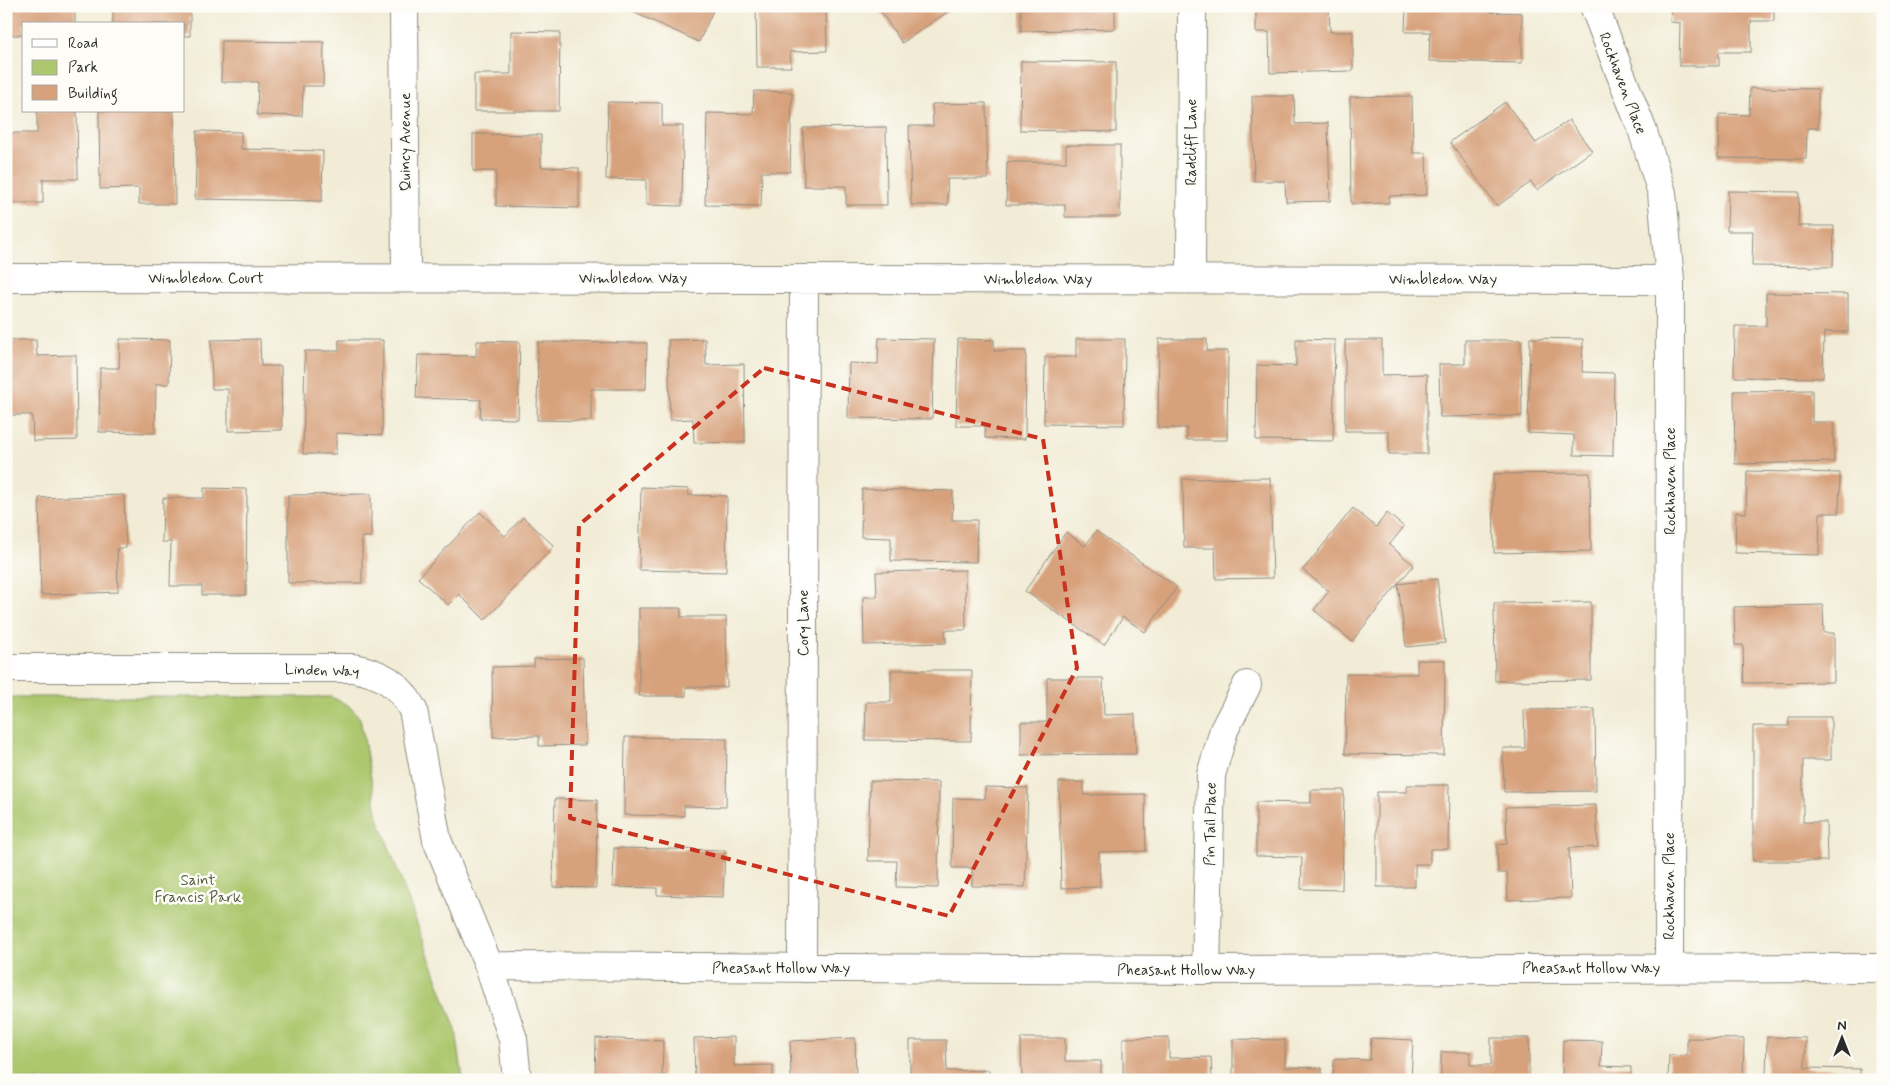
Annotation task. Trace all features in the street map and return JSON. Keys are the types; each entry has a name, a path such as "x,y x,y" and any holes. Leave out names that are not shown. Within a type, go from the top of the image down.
{"street":[{"name":"Quincy Avenue","path":"404,6 406,278"},
{"name":"Radcliff Lane","path":"1191,278 1192,6"},
{"name":"Rockhaven Place","path":"1594,6 1642,129 1662,193 1670,280 1669,968"},
{"name":"Wimbledon Court","path":"6,278 406,278"},
{"name":"Wimbledon Way","path":"406,278 1670,280"},
{"name":"Cory Lane","path":"802,968 804,278"},
{"name":"Linden Way","path":"6,668 353,668 375,672 404,693 413,710 438,840 489,966 513,1039 517,1080"},
{"name":"Pin Tail Place","path":"1206,970 1211,775 1224,730 1246,686"},
{"name":"Pheasant Hollow Way","path":"489,966 1206,970 1883,968"}],"highlighted area":[{"path":"764,368 1043,439 1077,668 949,916 570,818 579,525"}],"green space":[{"name":"Saint Francis Park","path":"6,697 331,697 348,705 360,718 378,817 456,1030 463,1080 6,1080"}],"building":[{"path":"6,6 75,6 75,22 22,22 22,35 6,35"},
{"path":"113,6 190,6 190,36 185,36 185,22 113,22"},
{"path":"502,6 533,6 533,8 502,8"},
{"path":"620,6 715,6 699,42"},
{"path":"756,6 826,6 827,51 790,52 791,67 757,67"},
{"path":"877,6 956,6 902,43"},
{"path":"1021,6 1115,6 1115,29 1021,31"},
{"path":"1256,6 1329,6 1330,32 1353,32 1353,71 1270,73 1269,32 1256,32"},
{"path":"1406,6 1492,6 1491,12 1522,13 1522,63 1429,61 1430,32 1405,32"},
{"path":"1671,6 1774,6 1774,21 1751,21 1751,52 1719,52 1719,66 1679,66 1680,23 1670,22"},
{"path":"511,31 560,32 559,111 474,111 474,74 511,74"},
{"path":"222,41 324,42 323,86 303,86 302,116 257,115 258,82 221,82"},
{"path":"1021,61 1116,62 1116,132 1020,130"},
{"path":"1750,88 1818,89 1818,128 1807,128 1806,159 1718,158 1719,114 1749,115"},
{"path":"754,91 792,92 790,172 762,172 761,206 705,205 707,113 753,114"},
{"path":"1252,96 1294,96 1295,124 1328,123 1330,201 1286,202 1285,181 1254,181"},
{"path":"1412,96 1413,153 1426,153 1427,195 1389,196 1389,203 1351,204 1350,97"},
{"path":"608,102 662,103 662,126 683,126 682,206 646,205 646,180 606,179"},
{"path":"1505,102 1536,143 1569,120 1592,151 1537,190 1531,182 1497,206 1450,142"},
{"path":"986,103 988,179 947,179 948,205 911,205 909,126 933,126 932,104"},
{"path":"37,112 77,112 78,179 43,179 43,203 6,203 6,133 37,133"},
{"path":"99,112 174,112 175,204 139,204 139,188 100,189"},
{"path":"886,127 887,205 846,205 846,186 804,186 803,128"},
{"path":"197,131 241,132 241,149 323,151 322,201 195,199"},
{"path":"473,134 541,135 541,167 579,168 579,208 496,206 496,171 473,171"},
{"path":"1066,145 1120,145 1120,217 1065,217 1065,205 1006,205 1007,162 1066,162"},
{"path":"1728,191 1799,192 1798,226 1834,226 1833,267 1752,266 1753,231 1727,231"},
{"path":"1766,293 1848,294 1848,332 1824,332 1823,378 1734,377 1735,326 1766,326"},
{"path":"879,338 934,339 932,419 848,418 849,363 878,364"},
{"path":"1530,338 1583,339 1582,372 1614,373 1613,456 1574,455 1574,435 1528,433"},
{"path":"120,339 170,340 169,384 156,384 155,433 99,432 100,368 119,368"},
{"path":"260,339 261,366 281,366 282,430 228,431 228,389 212,389 211,340"},
{"path":"705,339 706,365 744,364 745,442 694,443 693,419 670,420 668,340"},
{"path":"958,339 994,340 994,351 1026,351 1025,439 985,438 985,426 956,426"},
{"path":"1076,339 1125,339 1124,425 1044,424 1045,357 1076,357"},
{"path":"1159,339 1207,339 1207,351 1228,351 1227,440 1187,440 1187,428 1158,428"},
{"path":"1296,339 1335,340 1333,441 1256,440 1257,365 1296,366"},
{"path":"6,340 36,340 37,356 76,355 77,440 33,441 32,415 6,415"},
{"path":"339,340 383,340 382,435 336,433 336,454 303,454 305,351 339,351"},
{"path":"1345,340 1382,340 1382,375 1427,374 1427,454 1389,454 1389,431 1345,431"},
{"path":"1465,340 1521,340 1522,416 1440,417 1439,364 1465,364"},
{"path":"477,341 520,342 518,419 480,418 481,400 416,398 418,355 476,356"},
{"path":"538,342 647,343 646,389 591,389 591,421 537,420"},
{"path":"1812,390 1812,422 1833,422 1834,462 1735,464 1734,391"},
{"path":"1747,471 1840,473 1839,513 1820,513 1819,555 1735,553 1736,512 1746,513"},
{"path":"1590,473 1591,551 1494,553 1493,474"},
{"path":"1270,478 1273,578 1216,579 1215,548 1184,548 1183,479"},
{"path":"641,487 689,489 688,495 727,496 726,572 639,570"},
{"path":"204,488 247,489 246,595 202,595 202,586 170,586 171,542 162,542 163,498 204,498"},
{"path":"862,489 953,491 952,520 977,520 976,562 891,561 891,538 861,537"},
{"path":"371,494 371,537 362,537 362,583 288,583 288,495"},
{"path":"124,495 126,548 117,548 118,592 41,595 39,498"},
{"path":"1353,508 1376,527 1387,513 1404,527 1389,545 1414,565 1352,641 1314,610 1329,591 1303,570"},
{"path":"480,512 505,536 523,517 554,546 485,620 459,594 448,605 418,578"},
{"path":"1096,531 1177,587 1145,632 1123,617 1104,645 1025,591 1066,532 1085,546"},
{"path":"965,570 966,630 945,630 946,643 864,645 863,597 877,597 876,572"},
{"path":"1437,579 1445,643 1406,647 1398,584"},
{"path":"1591,602 1591,680 1495,681 1494,603"},
{"path":"1823,605 1824,633 1834,633 1834,682 1744,683 1743,645 1735,645 1734,607"},
{"path":"639,608 681,608 681,617 726,617 727,687 686,687 686,696 639,696"},
{"path":"583,658 585,745 539,746 539,736 493,737 492,667 534,666 534,659"},
{"path":"1417,660 1445,660 1444,755 1345,754 1346,674 1417,674"},
{"path":"891,670 972,670 971,741 865,740 866,702 891,702"},
{"path":"1047,678 1103,678 1104,715 1135,714 1136,754 1021,755 1021,722 1047,722"},
{"path":"1595,709 1596,791 1504,792 1503,748 1525,748 1524,710"},
{"path":"1789,717 1831,717 1831,760 1803,760 1803,822 1826,822 1827,861 1753,861 1753,726 1789,726"},
{"path":"625,737 727,739 726,807 684,806 684,816 624,815"},
{"path":"870,781 939,782 938,888 896,887 897,861 868,861"},
{"path":"1059,782 1084,782 1084,795 1145,794 1146,851 1099,852 1100,887 1061,888"},
{"path":"1407,785 1449,785 1448,849 1430,849 1430,864 1415,864 1415,887 1377,887 1377,792 1407,792"},
{"path":"985,787 1028,788 1025,887 972,886 972,868 952,868 953,798 985,799"},
{"path":"1311,790 1344,790 1342,890 1301,889 1302,857 1256,856 1256,802 1311,803"},
{"path":"555,799 597,800 596,888 553,887"},
{"path":"1596,805 1598,847 1569,848 1571,898 1508,900 1507,873 1498,873 1497,845 1507,844 1506,807"},
{"path":"614,848 725,850 723,897 657,895 657,888 613,887"},
{"path":"734,1037 734,1066 773,1065 773,1080 695,1080 694,1038"},
{"path":"1169,1037 1169,1058 1211,1057 1212,1080 1123,1080 1123,1038"},
{"path":"1767,1037 1806,1038 1805,1068 1860,1069 1860,1080 1766,1080"},
{"path":"596,1038 663,1041 662,1080 595,1080"},
{"path":"855,1038 856,1080 791,1080 790,1041"},
{"path":"1021,1038 1065,1038 1065,1061 1101,1061 1101,1080 1022,1080"},
{"path":"1371,1038 1413,1040 1411,1080 1333,1080 1334,1059 1370,1060"},
{"path":"1491,1038 1529,1038 1529,1080 1441,1080 1441,1052 1470,1052 1470,1065 1491,1065"},
{"path":"1687,1038 1744,1039 1743,1080 1668,1080 1669,1055 1687,1056"},
{"path":"1233,1039 1285,1040 1285,1067 1322,1068 1322,1080 1233,1080"},
{"path":"910,1040 946,1040 947,1071 989,1070 989,1080 910,1080"},
{"path":"1563,1040 1602,1041 1601,1066 1631,1067 1631,1080 1562,1080"}]}
